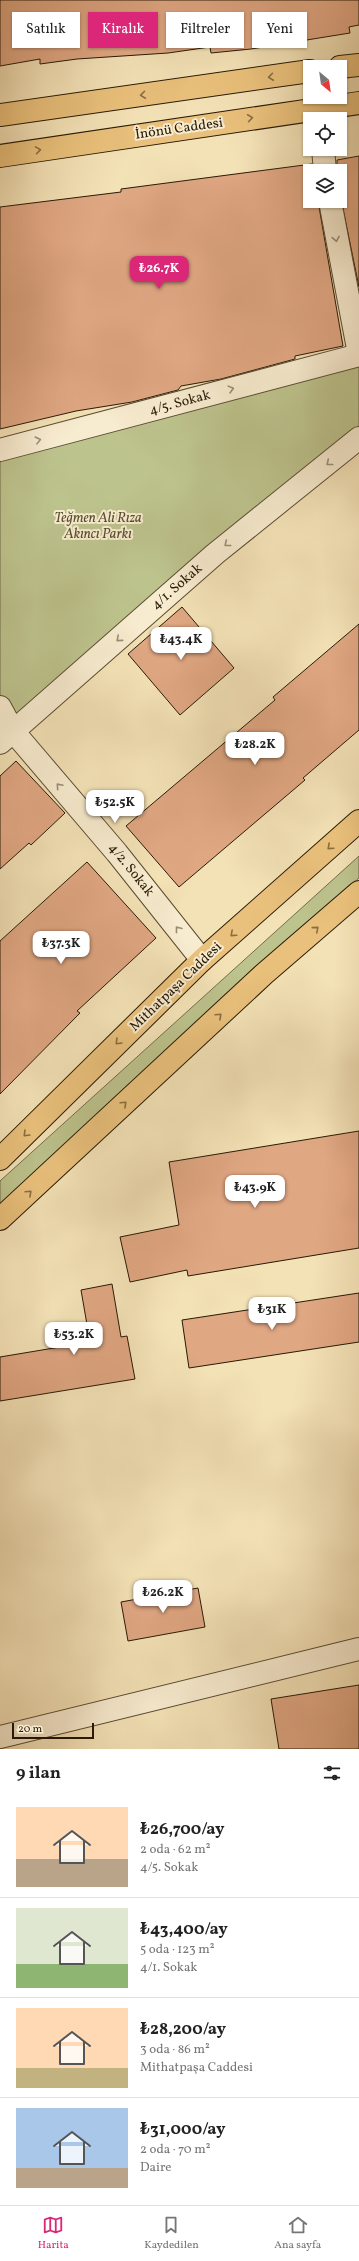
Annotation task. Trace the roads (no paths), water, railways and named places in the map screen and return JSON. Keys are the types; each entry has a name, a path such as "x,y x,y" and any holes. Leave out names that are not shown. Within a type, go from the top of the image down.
{"main road":[{"path":"347,66 359,64"},
{"path":"0,115 303,73"},
{"name":"İnönü Caddesi","path":"326,112 359,102"},
{"name":"İnönü Caddesi","path":"0,156 303,116"},
{"name":"Mithatpaşa Caddesi","path":"0,1159 202,960 359,821"},
{"path":"0,1219 264,974 359,892"}],"street":[{"path":"332,208 350,263 359,354"},
{"name":"4/5. Sokak","path":"0,450 359,354"},
{"name":"4/1. Sokak","path":"6,737 215,554 359,438"},
{"name":"4/2. Sokak","path":"0,707 6,737 117,853 202,960"},
{"path":"0,1737 359,1649"}],"park label":[{"name":"Teğmen Ali Rıza Akıncı Parkı","path":"98,526"}]}
